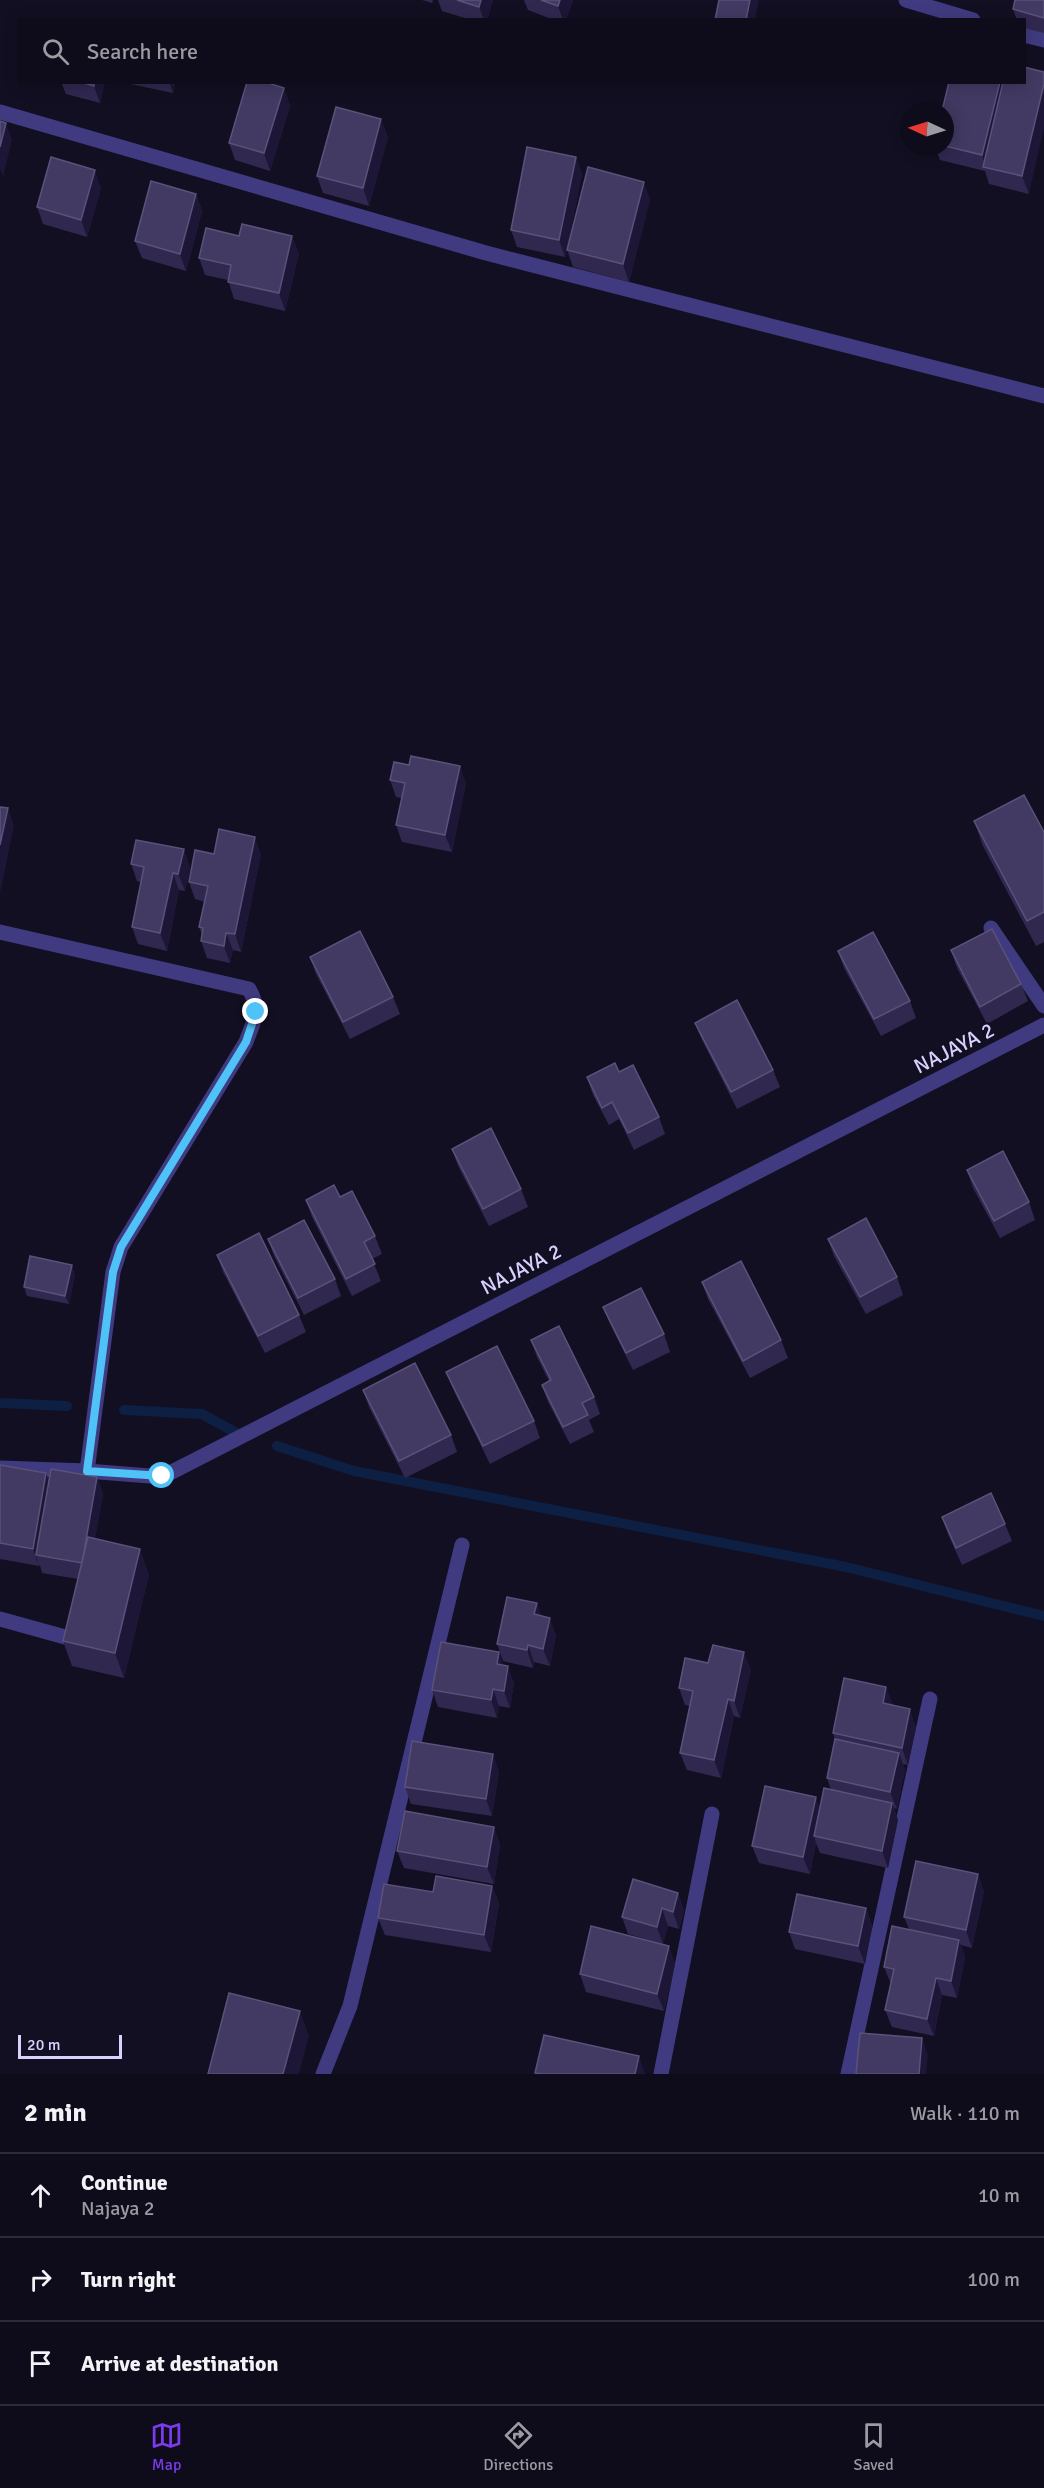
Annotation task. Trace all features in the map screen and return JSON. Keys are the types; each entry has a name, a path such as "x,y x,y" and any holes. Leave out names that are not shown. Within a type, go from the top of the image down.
{"street":[{"path":"906,0 966,18"},
{"path":"1026,36 1044,40"},
{"path":"0,112 486,253 1044,396"},
{"path":"991,928 1044,1006"},
{"path":"0,932 249,988 256,1002 256,1012 246,1042 121,1247 113,1272 87,1471"},
{"name":"NAJAYA 2","path":"0,1468 162,1476 1044,1025"},
{"path":"323,2074 350,2006 462,1545"},
{"path":"0,1619 65,1637"},
{"path":"848,2074 930,1699"},
{"path":"661,2074 712,1814"}],"building":[{"path":"457,0 481,0 479,7"},
{"path":"541,0 560,0 558,6"},
{"path":"719,0 750,0 746,18 715,18"},
{"path":"1015,0 1044,0 1044,18 1013,9"},
{"path":"1026,68 1044,72 1044,84 1022,176 983,167 1003,84 1026,84"},
{"path":"246,84 271,84 284,88 264,153 229,143"},
{"path":"949,84 1000,84 982,155 954,148 954,102 944,102"},
{"path":"336,107 381,119 363,188 317,176"},
{"path":"0,121 6,123 0,147"},
{"path":"527,147 576,157 559,240 511,230"},
{"path":"51,157 95,170 81,220 37,207"},
{"path":"588,167 644,182 623,264 567,250"},
{"path":"151,181 196,194 180,254 135,241"},
{"path":"242,224 292,236 279,293 228,282 231,265 199,258 206,228 239,236"},
{"path":"411,756 460,766 445,835 396,825 405,783 390,780 394,762 409,765"},
{"path":"1024,795 1044,832 1044,912 1027,921 974,821"},
{"path":"0,807 8,808 0,845"},
{"path":"219,829 255,837 235,934 226,933 224,946 201,941 203,928 199,927 208,886 189,882 195,850 214,854"},
{"path":"136,840 184,849 178,874 173,873 160,933 132,927 144,867 131,864"},
{"path":"992,929 1021,984 980,1007 951,950"},
{"path":"360,931 393,997 343,1022 310,957"},
{"path":"873,932 910,1001 874,1019 838,951"},
{"path":"737,1000 773,1070 731,1092 695,1023"},
{"path":"615,1063 619,1072 633,1065 659,1117 628,1133 612,1102 602,1108 587,1077"},
{"path":"491,1128 521,1189 483,1209 452,1149"},
{"path":"1003,1151 1029,1202 994,1221 967,1170"},
{"path":"334,1185 340,1197 352,1191 375,1236 364,1242 375,1264 346,1279 306,1200"},
{"path":"866,1218 897,1277 860,1297 828,1239"},
{"path":"304,1220 335,1279 298,1298 268,1239"},
{"path":"259,1233 299,1315 258,1336 217,1255"},
{"path":"30,1256 72,1265 65,1296 24,1287"},
{"path":"741,1261 781,1340 743,1361 702,1282"},
{"path":"641,1288 664,1334 626,1353 603,1307"},
{"path":"559,1326 594,1397 582,1403 588,1415 563,1427 542,1385 551,1380 531,1340"},
{"path":"497,1346 534,1421 483,1446 446,1372"},
{"path":"415,1363 451,1435 399,1461 363,1390"},
{"path":"0,1465 46,1473 33,1549 0,1543"},
{"path":"51,1469 97,1477 82,1563 36,1555"},
{"path":"991,1493 1005,1524 956,1548 942,1517"},
{"path":"88,1537 140,1549 115,1653 63,1641"},
{"path":"507,1597 537,1603 534,1614 550,1618 543,1649 528,1645 527,1650 497,1644"},
{"path":"441,1642 499,1652 497,1664 508,1666 504,1691 493,1689 491,1700 432,1690"},
{"path":"713,1645 744,1652 734,1701 728,1699 714,1760 680,1753 693,1691 679,1688 685,1658 708,1663"},
{"path":"844,1678 886,1687 883,1703 910,1709 902,1748 833,1733"},
{"path":"835,1739 899,1753 890,1792 827,1778"},
{"path":"412,1741 493,1754 486,1799 405,1787"},
{"path":"765,1786 816,1797 803,1857 752,1846"},
{"path":"824,1788 892,1803 882,1851 814,1836"},
{"path":"405,1811 494,1827 487,1867 397,1851"},
{"path":"916,1861 978,1874 966,1930 904,1917"},
{"path":"436,1876 492,1886 484,1935 378,1918 384,1884 433,1892"},
{"path":"633,1879 678,1893 673,1912 662,1908 657,1927 622,1917"},
{"path":"797,1894 866,1908 858,1946 789,1932"},
{"path":"591,1926 669,1946 657,1994 580,1974"},
{"path":"892,1926 959,1940 951,1981 936,1978 927,2019 885,2010 894,1969 884,1967"},
{"path":"229,1993 300,2011 283,2074 208,2074"},
{"path":"860,2033 922,2038 919,2074 856,2074"},
{"path":"544,2035 639,2056 635,2074 535,2073"}],"waterway":[{"path":"0,1403 67,1406"},
{"path":"124,1410 202,1414 240,1435"},
{"path":"277,1446 354,1471 846,1567 1044,1616"}],"route":[{"path":"162,1476 87,1471 113,1272 121,1247 246,1042 256,1012"}]}
